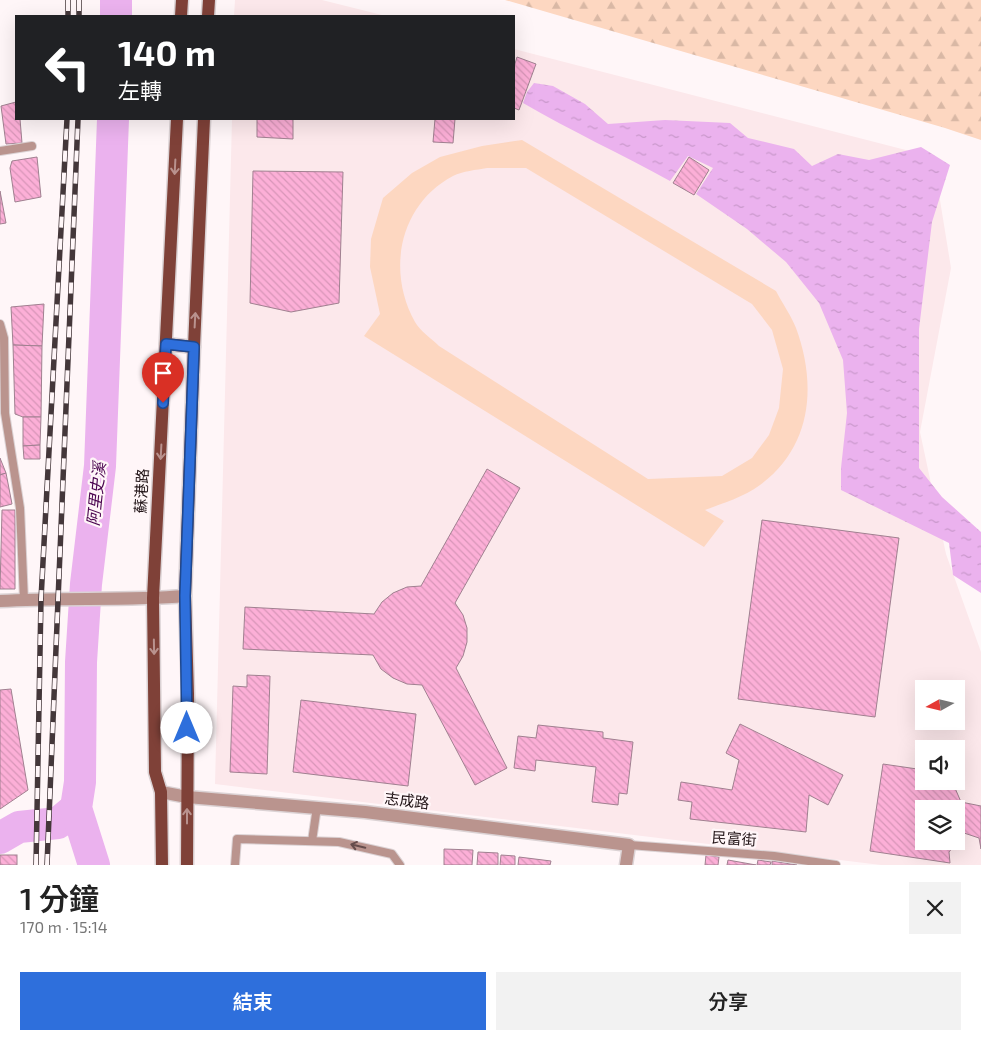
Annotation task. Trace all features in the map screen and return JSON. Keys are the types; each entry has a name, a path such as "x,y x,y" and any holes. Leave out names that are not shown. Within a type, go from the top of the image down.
{"main road":[{"path":"181,15 182,0"},
{"path":"208,15 209,0"},
{"name":"蘇港路","path":"162,865 161,792 155,772 153,598 177,120"},
{"path":"187,865 188,694 185,596 204,120"},
{"path":"166,344 194,347"}],"street":[{"path":"0,601 185,596"},
{"name":"志成路","path":"161,792 187,797 365,812 629,845"},
{"path":"626,865 629,845"}],"lane":[{"path":"0,151 32,146"},
{"path":"0,324 4,338 5,413 20,508 24,600"},
{"path":"312,841 317,807"},
{"path":"235,865 237,839 339,842 392,854 400,865"},
{"name":"民富街","path":"629,845 774,856 836,865"}],"shaded area":[{"path":"235,0 322,0 382,15 234,15"},
{"path":"515,49 933,157 951,268 920,432 946,554 981,652 981,865 881,865 215,784 232,120 515,120"}],"green space":[{"path":"505,0 981,0 981,140 945,128"},
{"path":"522,140 776,291 789,314 803,350 807,371 808,393 800,434 791,452 777,470 760,485 740,496 705,510 724,521 704,547 364,336 380,314 370,267 371,239 383,198 412,173 440,157 482,146","holes":["487,168 526,168 752,304 772,330 783,369 779,408 769,435 752,458 722,476 648,479 439,346 417,325 406,302 401,281 400,260 403,240 410,221 421,203 435,188 461,173"]}],"water":[{"path":"534,83 553,86 585,104 608,124 665,120 730,123 748,138 794,149 812,166 838,154 869,160 921,147 950,165 932,222 919,329 919,468 942,497 981,532 981,593 953,575 949,543 841,490 841,468 847,413 843,360 819,303 786,262 747,229 696,194 713,168 688,156 670,181 523,103 527,92"}],"building":[{"path":"517,57 536,64 519,110 515,108 515,64"},
{"path":"15,102 15,120 20,120 22,143 6,144 1,106"},
{"path":"257,120 293,120 293,139 257,137"},
{"path":"435,120 455,120 453,143 433,142"},
{"path":"37,157 41,197 15,202 10,168 12,161"},
{"path":"689,157 709,170 694,195 673,183"},
{"path":"253,171 343,172 339,303 291,312 250,303"},
{"path":"0,191 6,223 0,224"},
{"path":"44,304 42,346 13,345 11,307"},
{"path":"13,345 42,346 41,417 23,417 15,414"},
{"path":"23,417 41,417 40,445 23,446"},
{"path":"40,445 40,459 24,459 23,446"},
{"path":"0,458 6,473 0,475"},
{"path":"487,469 520,488 455,603 463,615 467,628 467,642 463,656 456,668 507,768 475,785 422,685 407,684 393,678 381,669 373,655 243,649 245,607 374,614 382,602 393,593 407,587 421,586"},
{"path":"6,473 12,504 0,507 0,475"},
{"path":"2,510 15,510 15,589 0,589"},
{"path":"762,520 899,538 875,717 738,699"},
{"path":"247,675 270,676 267,774 230,772 233,686 247,687"},
{"path":"11,689 28,790 0,809 0,690"},
{"path":"301,700 416,714 408,786 293,772"},
{"path":"740,724 843,775 828,805 809,795 806,832 690,819 692,802 678,800 681,782 732,790 739,760 726,753"},
{"path":"538,725 603,732 603,738 633,742 627,794 619,793 618,805 592,802 596,767 536,760 535,771 514,768 518,736 536,738"},
{"path":"883,764 915,769 915,790 956,790 960,800 915,800 915,850 951,850 950,863 870,851"},
{"path":"965,803 981,806 981,849 979,838 965,833"},
{"path":"444,849 473,850 472,865 444,865"},
{"path":"478,852 498,853 498,865 477,865"},
{"path":"0,855 17,855 17,865 0,865"},
{"path":"501,855 515,856 515,865 500,865"},
{"path":"706,855 719,857 718,865 705,865"},
{"path":"519,857 551,861 550,865 518,865"},
{"path":"728,860 756,865 727,865"},
{"path":"758,860 771,862 770,865 757,865"},
{"path":"772,861 797,865 772,865"}],"waterway":[{"name":"阿里史溪","path":"116,0 116,15"},
{"name":"阿里史溪","path":"94,865 76,808 80,782 81,662 86,584 100,466 113,120"},
{"path":"0,838 19,827 58,823 76,808"}],"railway":[{"path":"68,0 68,15"},
{"path":"79,0 79,15"},
{"path":"36,865 41,599 67,120"},
{"path":"47,865 78,120"}],"route":[{"path":"163,403 166,344 194,347 185,596 188,694 187,728"}]}
